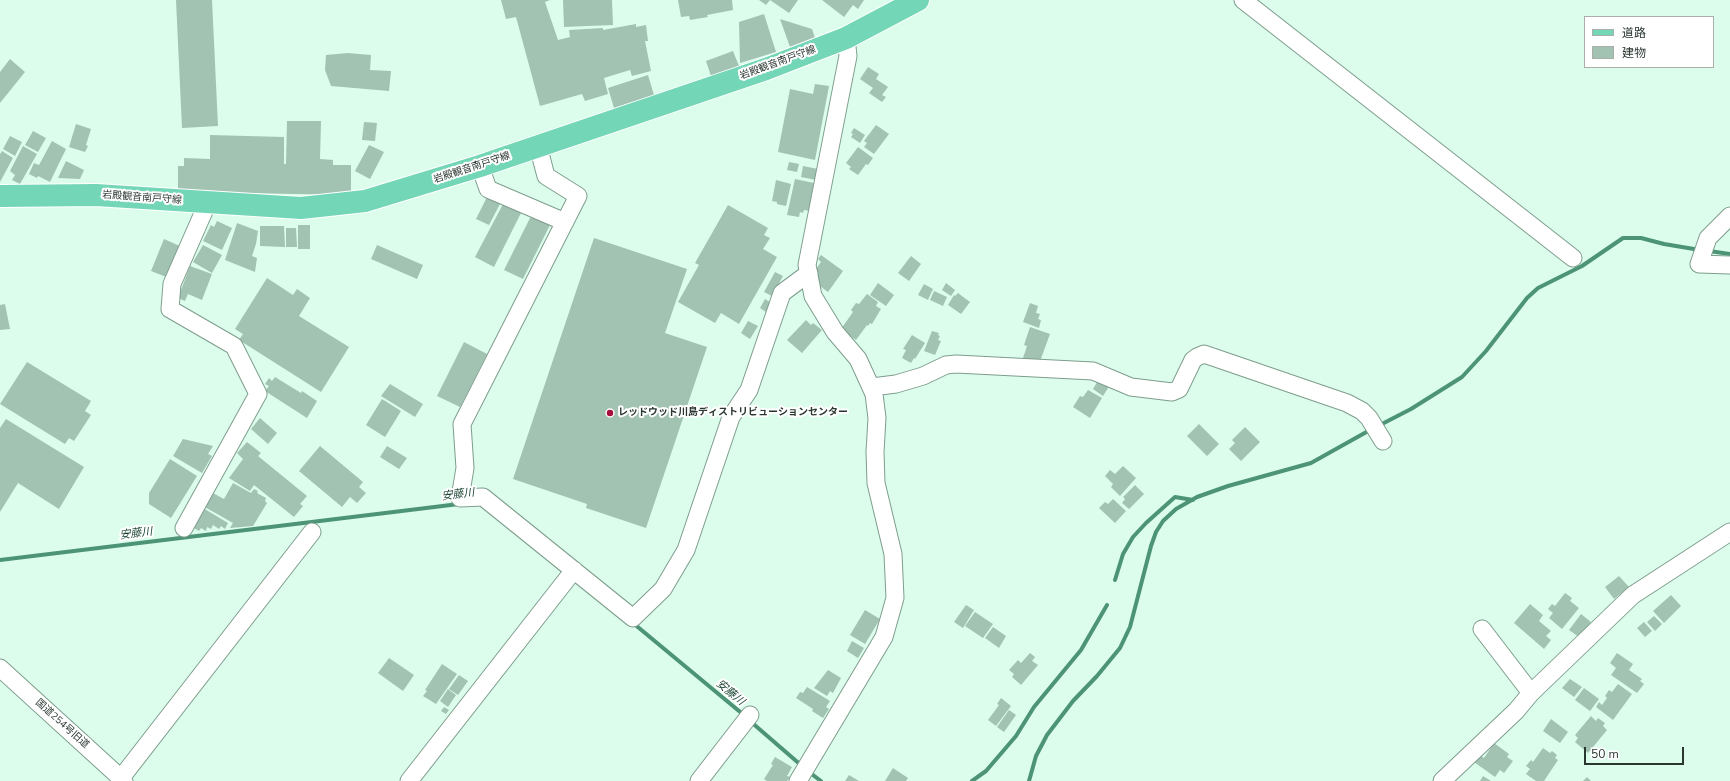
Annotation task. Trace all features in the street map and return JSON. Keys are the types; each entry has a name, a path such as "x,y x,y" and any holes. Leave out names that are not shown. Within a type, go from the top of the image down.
{"main road":[{"name":"岩殿観音南戸守線","path":"0,196 96,195 301,208 365,201 480,166 766,69 846,38 918,0"}],"street":[{"path":"1243,0 1573,258"},
{"path":"798,781 884,637 895,598 893,554 876,483 875,459 877,408 872,387 858,358 835,332 813,296 808,265 814,227 848,56 846,38"},
{"path":"538,146 546,176 578,196 462,424 465,468 460,498 483,497 633,618 663,589 686,550 731,417 749,390 782,292 809,273"},
{"path":"480,166 488,189 565,222"},
{"path":"184,528 258,394 234,346 170,308 172,284 208,202"},
{"path":"1730,216 1708,238 1699,264 1730,265"},
{"path":"872,387 896,384 923,376 946,365 956,364 1094,372 1131,387 1172,392 1179,389 1193,360 1197,356 1204,354 1337,398 1362,411 1370,420 1381,438"},
{"path":"123,779 312,532"},
{"path":"1442,781 1516,711 1531,694 1633,595 1730,532"},
{"path":"409,781 574,570"},
{"path":"1482,629 1531,694"},
{"name":"国道254号旧道","path":"0,668 123,779"},
{"path":"699,781 750,715"}],"building":[{"path":"176,0 212,0 218,126 182,128"},
{"path":"501,0 550,0 545,2 558,40 570,37 569,30 603,28 603,30 636,24 636,27 646,25 648,41 645,41 651,71 632,76 630,70 604,78 608,94 585,101 582,94 540,106 516,17 506,19"},
{"path":"563,0 612,0 613,25 564,27"},
{"path":"678,0 732,0 733,10 690,20 689,16 681,17"},
{"path":"759,0 770,0 766,5"},
{"path":"770,0 798,0 789,13"},
{"path":"822,0 864,0 858,9 853,5 844,17"},
{"path":"764,14 776,52 740,63 739,22"},
{"path":"780,19 812,29 815,38 790,47"},
{"path":"733,51 739,66 711,76 706,61"},
{"path":"348,53 371,55 370,70 391,71 389,91 331,86 325,70 326,55"},
{"path":"10,59 25,72 0,103 0,72"},
{"path":"868,67 879,74 876,79 888,87 882,95 886,97 882,102 869,93 873,88 860,79"},
{"path":"648,75 654,95 614,108 608,88"},
{"path":"815,84 829,86 815,160 778,152 790,89 813,94"},
{"path":"287,121 321,121 320,159 333,160 333,165 351,165 351,195 185,192 185,189 178,189 178,166 184,166 184,158 210,159 210,135 284,137 284,164 286,164"},
{"path":"364,122 377,123 375,141 362,140"},
{"path":"76,124 91,129 86,145 88,146 85,152 69,147"},
{"path":"876,125 889,134 874,154 864,147 867,143 864,141"},
{"path":"854,128 865,135 860,143 851,137 853,134 851,133"},
{"path":"33,131 46,138 38,152 25,145"},
{"path":"10,136 22,142 15,156 3,149"},
{"path":"52,141 66,149 50,182 38,176 37,178 29,174 34,163 39,165"},
{"path":"369,145 384,152 370,179 355,171"},
{"path":"23,146 37,154 20,184 12,180 15,175 10,171"},
{"path":"858,147 873,158 868,165 866,164 858,175 849,169 851,167 846,163"},
{"path":"2,151 13,158 0,182 0,154"},
{"path":"66,161 84,170 80,179 58,178"},
{"path":"789,162 799,164 797,172 787,170"},
{"path":"803,166 818,169 816,180 801,177"},
{"path":"795,179 814,183 809,211 804,210 803,213 800,212 799,217 787,215"},
{"path":"776,180 791,184 786,206 772,201"},
{"path":"487,197 500,204 489,225 476,219"},
{"path":"503,204 521,213 494,267 475,257"},
{"path":"728,205 768,228 764,235 770,238 763,249 777,257 739,324 721,313 715,323 678,302 699,265 695,263"},
{"path":"531,216 550,225 523,279 504,270"},
{"path":"217,221 232,228 222,250 203,241 211,225 214,227"},
{"path":"237,223 258,231 252,256 257,258 255,272 225,260"},
{"path":"298,225 310,225 310,249 298,249"},
{"path":"260,226 284,226 285,247 260,246"},
{"path":"286,228 296,228 297,247 286,247"},
{"name":"レッドウッド川島ディストリビューションセンター","path":"594,238 687,269 665,333 707,347 646,528 586,508 587,504 513,479"},
{"path":"164,239 182,247 169,278 151,271"},
{"path":"203,245 222,255 212,273 193,262"},
{"path":"377,245 423,265 417,279 371,259"},
{"path":"821,255 843,271 828,292 817,284 816,278 818,275 814,272 821,262 818,259"},
{"path":"911,256 921,264 909,281 898,273"},
{"path":"190,266 212,274 202,300 188,294 185,301 178,298"},
{"path":"775,272 783,276 772,296 764,292"},
{"path":"267,278 293,295 297,289 310,298 299,316 349,347 321,392 239,340 243,334 235,329"},
{"path":"878,283 894,295 886,306 870,295"},
{"path":"946,283 955,290 951,296 942,290"},
{"path":"924,284 933,289 928,300 918,295"},
{"path":"934,291 947,297 943,306 930,300"},
{"path":"958,293 970,302 961,314 948,305 954,295 955,296"},
{"path":"867,294 878,302 876,306 881,309 872,324 870,323 868,326 867,325 856,340 841,329 853,312 851,310 856,303 859,304"},
{"path":"765,299 771,303 766,312 760,308"},
{"path":"1030,303 1038,306 1036,313 1040,314 1038,319 1041,320 1039,328 1023,322"},
{"path":"5,304 10,329 0,330 0,305"},
{"path":"806,320 811,325 813,323 822,330 802,353 787,340"},
{"path":"748,321 758,326 750,339 741,333"},
{"path":"1030,327 1050,334 1039,364 1023,358 1027,346 1024,345"},
{"path":"932,331 939,333 938,335 940,336 938,340 941,341 935,355 924,351"},
{"path":"912,335 925,343 911,363 902,358 906,350 903,349"},
{"path":"464,342 487,354 460,407 437,396"},
{"path":"27,362 91,401 85,411 91,415 74,441 69,438 65,444 0,404"},
{"path":"275,377 301,393 302,391 317,401 307,418 265,391 269,386 265,384 269,378 272,381"},
{"path":"1099,379 1110,385 1103,396 1093,389"},
{"path":"390,384 423,404 415,417 381,396"},
{"path":"1088,390 1102,398 1090,418 1073,407 1080,396 1083,397"},
{"path":"382,399 401,411 385,437 366,425"},
{"path":"260,418 277,433 268,444 251,429"},
{"path":"6,419 84,467 59,509 18,483 0,512 0,428"},
{"path":"1199,424 1219,444 1207,456 1187,436"},
{"path":"1245,427 1260,442 1241,461 1229,449 1235,443 1232,440"},
{"path":"183,439 213,446 208,454 212,456 202,473 173,456"},
{"path":"247,442 261,453 258,456 307,496 300,504 303,506 294,517 254,485 250,491 229,478 243,459 237,453"},
{"path":"320,446 363,482 359,487 366,493 357,503 350,497 342,507 299,471"},
{"path":"387,446 407,458 399,469 380,457"},
{"path":"170,459 197,476 171,518 149,504 149,493"},
{"path":"1123,466 1136,478 1120,496 1111,487 1113,484 1105,476 1110,470 1115,474"},
{"path":"233,483 251,493 254,489 258,491 257,493 266,498 265,501 267,503 253,526 230,528 233,523 203,506 211,492 224,499"},
{"path":"1135,485 1144,494 1129,509 1122,503 1125,499 1123,497"},
{"path":"1113,499 1126,511 1115,523 1099,508 1105,502 1108,504"},
{"path":"203,508 228,523 225,529 221,526 219,529 213,525 211,529 207,527 206,531 201,528 199,531 192,527"},
{"path":"1619,576 1629,587 1614,599 1605,587"},
{"path":"1565,593 1572,598 1570,601 1579,608 1562,629 1549,618 1553,613 1548,609 1552,604 1555,606"},
{"path":"1671,595 1681,606 1664,623 1653,611"},
{"path":"1530,604 1543,615 1539,621 1551,631 1546,636 1551,640 1544,649 1514,623"},
{"path":"966,605 974,610 963,628 954,622"},
{"path":"865,610 880,619 865,644 850,635"},
{"path":"975,612 993,624 983,638 965,626"},
{"path":"1581,614 1591,622 1579,637 1569,630"},
{"path":"1654,616 1662,624 1655,631 1647,622"},
{"path":"1644,622 1652,631 1645,637 1637,628"},
{"path":"993,627 1006,636 999,648 985,638"},
{"path":"852,641 864,648 858,658 847,651"},
{"path":"1030,653 1035,657 1032,661 1038,665 1021,685 1012,677 1014,674 1009,670 1018,660 1021,663"},
{"path":"1617,653 1633,664 1629,670 1642,679 1640,681 1644,684 1637,693 1611,675 1616,668 1610,663"},
{"path":"389,658 414,675 403,691 378,673"},
{"path":"442,664 457,674 436,704 423,696 427,691 425,690"},
{"path":"828,670 841,678 833,693 830,691 827,696 814,688"},
{"path":"459,675 468,681 458,695 449,689"},
{"path":"1570,679 1582,687 1574,697 1562,688"},
{"path":"1618,684 1632,694 1613,720 1596,707 1599,702 1602,705 1607,698 1605,696 1609,690 1612,692"},
{"path":"807,687 830,701 826,707 829,709 823,718 812,711 813,709 796,698 800,692 803,693"},
{"path":"1584,688 1599,699 1590,711 1575,700"},
{"path":"448,689 456,695 448,707 440,701"},
{"path":"1001,698 1011,706 996,726 988,720 999,705 997,704"},
{"path":"444,707 449,710 446,714 441,711"},
{"path":"1009,710 1016,715 1004,732 997,727"},
{"path":"1591,716 1596,721 1598,718 1605,723 1603,726 1607,730 1588,753 1575,742 1578,738 1575,735"},
{"path":"1551,719 1568,732 1560,743 1543,731"},
{"path":"1494,743 1509,754 1507,757 1513,761 1504,773 1500,770 1495,777 1474,762 1479,754 1484,758"},
{"path":"1543,748 1550,753 1552,751 1557,755 1555,758 1558,760 1544,781 1536,781 1526,774 1530,769 1526,766 1531,760 1533,762"},
{"path":"775,757 792,767 787,776 790,777 787,781 767,781 764,779 773,765 771,764"},
{"path":"893,768 908,778 906,781 885,781"},
{"path":"849,775 859,781 845,781"},
{"path":"1483,776 1491,781 1480,781"},
{"path":"1587,777 1591,781 1583,781"}],"waterway":[{"path":"1378,426 1411,409 1462,377 1486,351 1527,298 1538,288 1582,266 1623,238 1641,238 1664,244 1700,250"},
{"path":"1709,251 1730,254"},
{"path":"1029,781 1036,756 1047,735 1073,701 1097,676 1120,648 1130,627 1151,546 1156,532 1163,521 1176,509 1197,497 1228,486 1311,463 1370,430"},
{"path":"1115,580 1123,554 1133,537 1146,523 1175,497 1193,500"},
{"name":"安藤川","path":"0,560 459,504"},
{"path":"972,781 986,771 1016,736 1034,707 1081,650 1107,605"},
{"name":"安藤川","path":"633,623 745,716"},
{"name":"安藤川","path":"750,721 802,766"},
{"name":"安藤川","path":"809,772 821,781"}],"place":[{"name":"レッドウッド川島ディストリビューションセンター","path":"610,413"}]}
